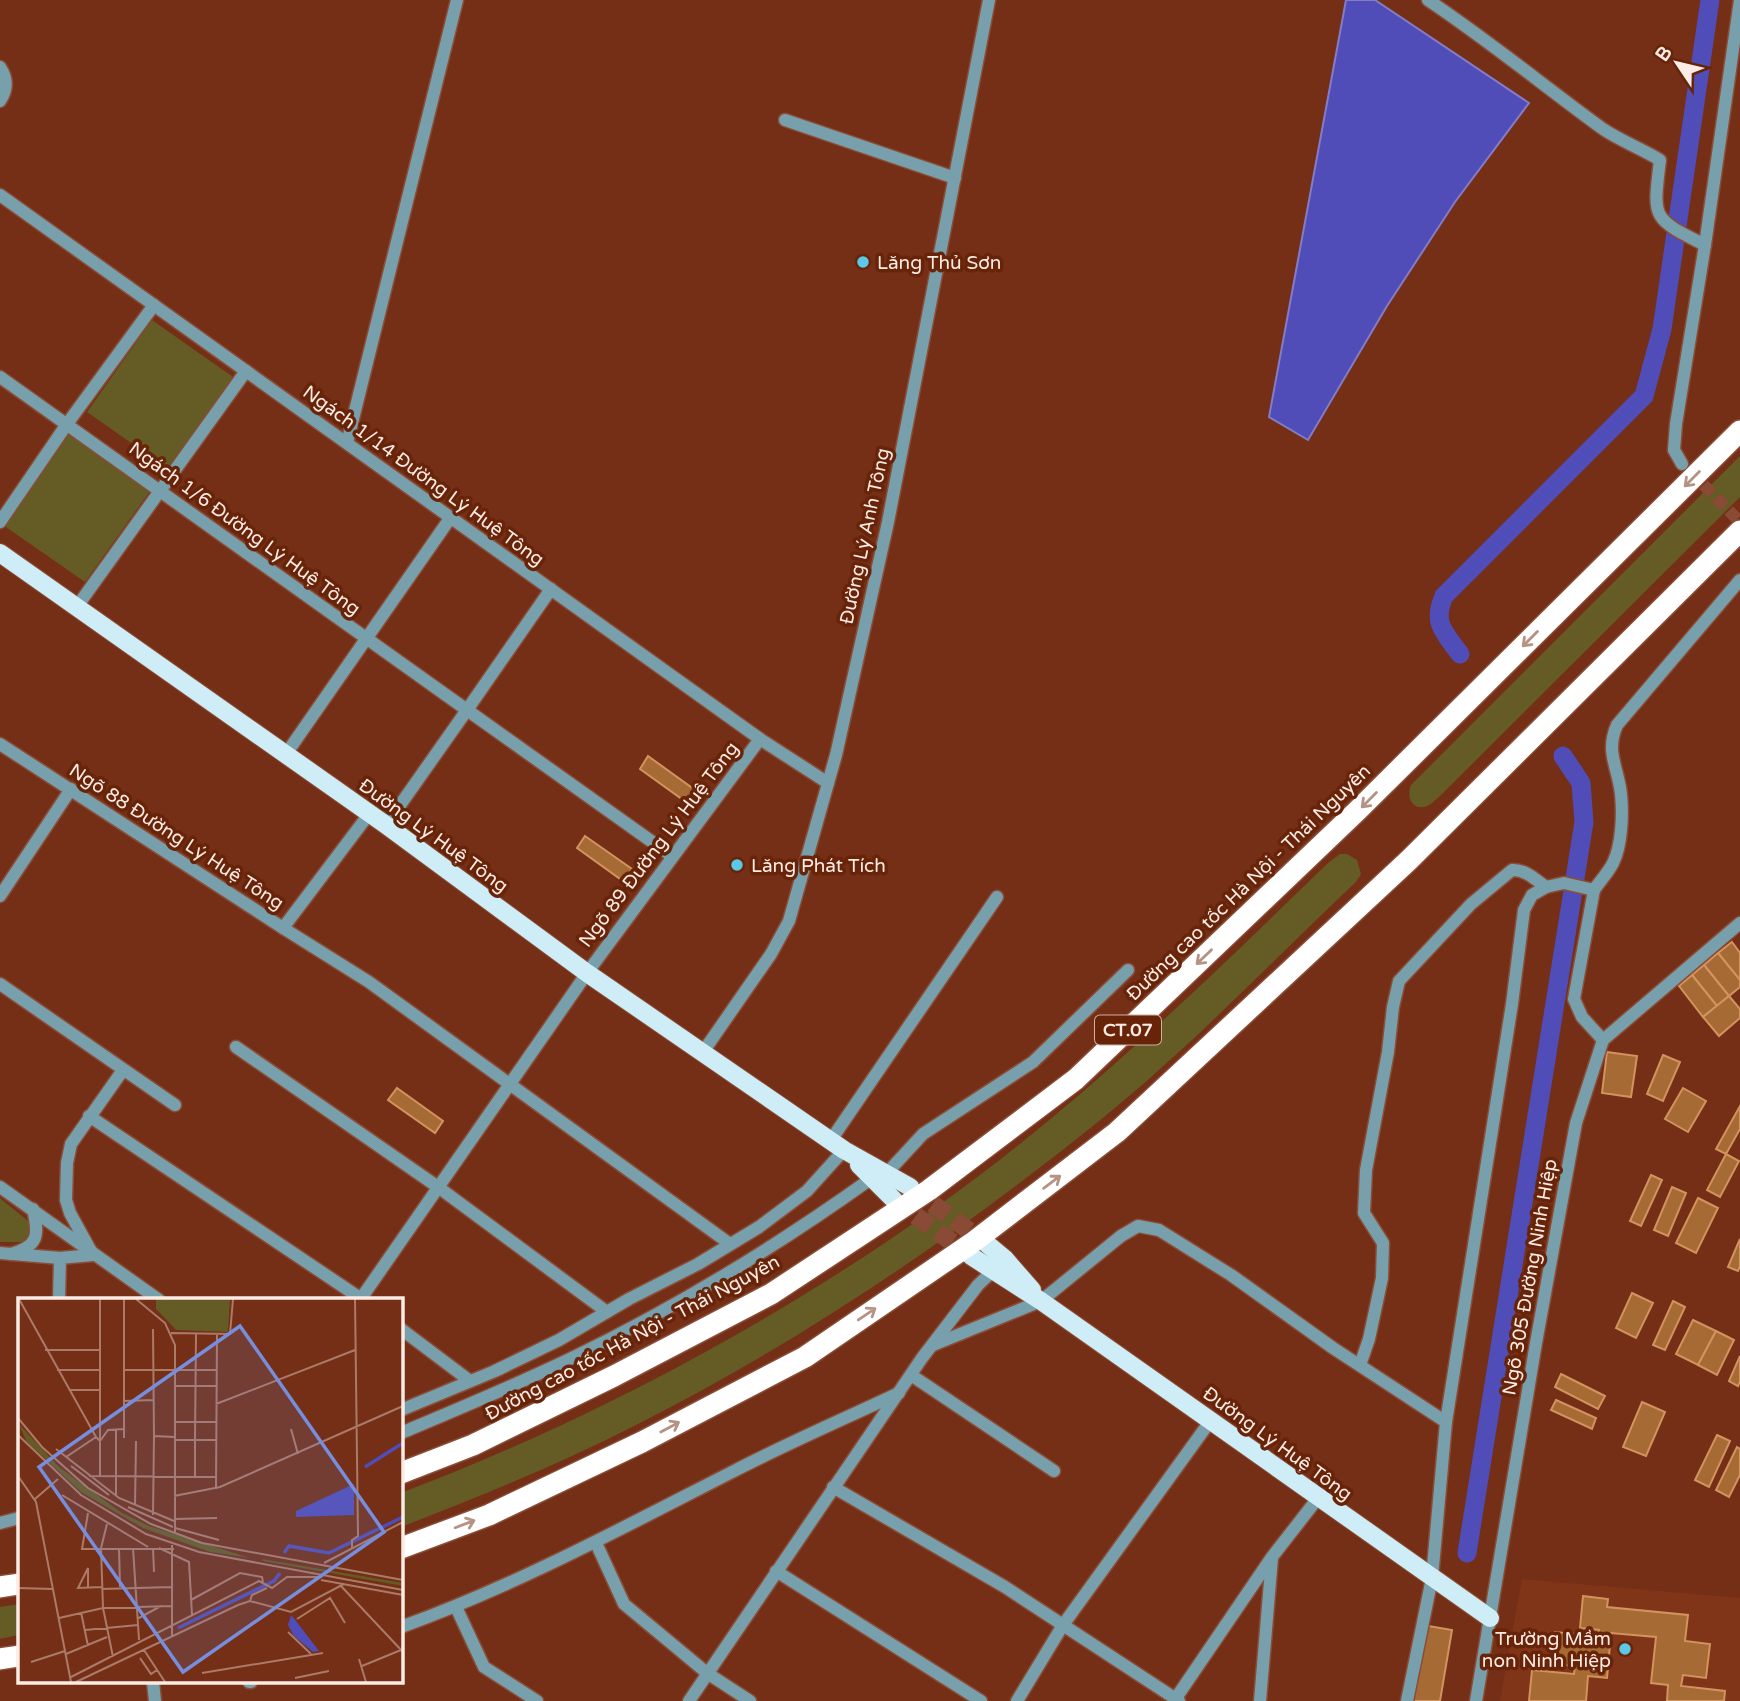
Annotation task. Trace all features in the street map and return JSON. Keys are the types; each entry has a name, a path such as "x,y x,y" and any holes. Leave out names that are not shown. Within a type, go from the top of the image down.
{"highway":[{"name":"Đường cao tốc Hà Nội - Thái Nguyên","path":"402,1473 473,1445 614,1376 771,1294 929,1190 1076,1079 1358,810 1740,431"},
{"path":"402,1548 489,1516 642,1442 805,1357 972,1243 1118,1132 1409,860 1740,531"},
{"path":"0,1587 18,1584"},
{"path":"0,1659 18,1656"}],"main road":[{"name":"Đường Lý Huệ Tông","path":"0,553 386,825 587,973 879,1176 910,1187"},
{"name":"Đường Lý Huệ Tông","path":"879,1176 894,1200"},
{"name":"Đường Lý Huệ Tông","path":"987,1244 999,1265 1041,1301 1490,1618"},
{"name":"Đường Lý Huệ Tông","path":"971,1256 999,1265"}],"street":[{"path":"347,443 457,0"},
{"name":"Đường Lý Anh Tông","path":"703,1052 771,954 785,929 797,896 828,783 888,522 989,0"},
{"path":"1428,0 1465,24 1606,131 1639,146 1661,160 1656,200 1658,213 1669,227 1705,245"},
{"path":"1682,464 1674,450 1676,424 1740,0"},
{"path":"0,67 7,80 7,88 0,101"},
{"path":"785,120 955,178"},
{"name":"Ngách 1/14 Đường Lý Huệ Tông","path":"0,195 551,589 828,783"},
{"path":"0,522 154,305"},
{"path":"76,608 246,371"},
{"name":"Ngách 1/6 Đường Lý Huệ Tông","path":"0,377 672,856"},
{"path":"286,754 451,517"},
{"path":"1740,580 1618,725 1613,735 1611,751 1621,794 1620,834 1614,862 1590,889 1574,999 1582,1017 1602,1040 1740,923"},
{"path":"386,825 551,589"},
{"name":"Ngõ 89 Đường Lý Huệ Tông","path":"362,1298 587,973 761,738"},
{"name":"Ngõ 88 Đường Lý Huệ Tông","path":"0,744 283,928 369,814"},
{"path":"0,896 71,789"},
{"path":"1360,1365 1370,1339 1382,1278 1383,1242 1364,1213 1366,1170 1399,981 1471,904 1512,870 1517,869 1530,875 1546,887"},
{"path":"1407,1701 1432,1578 1446,1422 1512,1004 1524,910 1532,895 1546,887 1563,883 1590,889"},
{"path":"402,1410 559,1340 760,1227 807,1191 997,897"},
{"path":"283,928 369,982 730,1244"},
{"path":"402,1433 572,1358 716,1282 809,1223 879,1176 923,1133 1033,1062 1128,970"},
{"path":"0,984 175,1105"},
{"name":"Ngõ 305 Đường Ninh Hiệp","path":"1476,1701 1576,1122 1602,1040"},
{"path":"236,1047 438,1187 607,1312"},
{"path":"93,1255 70,1213 66,1200 67,1163 71,1144 123,1069"},
{"path":"89,1116 358,1298"},
{"path":"0,1187 156,1298"},
{"path":"5,1253 23,1250 35,1240 38,1228 33,1209"},
{"path":"933,1345 1041,1301 1138,1226 1159,1230 1231,1275 1446,1422"},
{"path":"5,1253 60,1258 93,1255"},
{"path":"59,1298 60,1258"},
{"path":"689,1701 911,1375 978,1285 999,1265"},
{"path":"402,1330 470,1381"},
{"path":"911,1375 1054,1471"},
{"path":"402,1627 456,1607 596,1543 736,1470 899,1393"},
{"path":"1017,1701 1063,1625 1211,1420"},
{"path":"833,1487 1005,1587 1176,1700 1272,1557 1318,1498"},
{"path":"0,1523 18,1518"},
{"path":"596,1543 624,1604 707,1673 750,1701"},
{"path":"1260,1701 1272,1557"},
{"path":"776,1571 981,1701"},
{"path":"456,1607 484,1667 537,1701"}],"shaded area":[{"path":"1346,0 1375,0 1529,103 1455,202 1387,306 1308,440 1269,417"},
{"path":"152,320 233,377 168,469 87,412"},
{"path":"68,433 150,491 85,582 3,525"},
{"path":"1740,456 1740,497 1440,796 1426,806 1413,804 1409,793 1411,785"},
{"path":"1340,854 1347,854 1357,860 1361,874 1356,882 1166,1064 1099,1121 989,1206 876,1285 698,1393 549,1466 402,1527 402,1493 572,1420 656,1378 740,1333 900,1233 976,1178 1084,1090 1156,1027"},
{"path":"0,1198 33,1225 27,1242 0,1242"},
{"name":"Trường Mầm non Ninh Hiệp","path":"1522,1579 1740,1598 1740,1701 1500,1701"},
{"path":"18,1604 18,1635 0,1639 0,1607"}],"building":[{"path":"648,756 695,790 686,802 640,769"},
{"path":"585,836 632,869 623,881 577,848"},
{"path":"1732,942 1740,953 1740,980 1718,953"},
{"path":"1718,953 1740,980 1740,987 1729,996 1704,965"},
{"path":"1704,965 1729,996 1717,1006 1692,975"},
{"path":"1692,975 1717,1006 1703,1017 1679,986"},
{"path":"1729,996 1740,1009 1740,1018 1719,1036 1703,1017"},
{"path":"1607,1052 1637,1056 1631,1097 1602,1093"},
{"path":"1663,1055 1680,1062 1663,1101 1647,1094"},
{"path":"397,1088 443,1121 435,1133 388,1100"},
{"path":"1683,1088 1706,1101 1688,1132 1665,1119"},
{"path":"1740,1106 1740,1129 1726,1154 1716,1149"},
{"path":"1726,1154 1739,1161 1720,1197 1707,1190"},
{"path":"1651,1175 1662,1180 1641,1226 1630,1221"},
{"path":"1672,1187 1686,1193 1668,1236 1654,1230"},
{"path":"1698,1198 1718,1208 1696,1253 1676,1243"},
{"path":"1740,1239 1740,1266 1738,1271 1728,1267"},
{"path":"1632,1293 1653,1303 1636,1338 1616,1328"},
{"path":"1673,1301 1685,1307 1665,1350 1653,1345"},
{"path":"1693,1320 1716,1331 1698,1365 1676,1354"},
{"path":"1716,1331 1734,1340 1717,1375 1698,1365"},
{"path":"1740,1356 1740,1382 1738,1386 1729,1381"},
{"path":"1561,1374 1605,1396 1598,1409 1555,1387"},
{"path":"1556,1400 1596,1418 1592,1429 1551,1410"},
{"path":"1642,1402 1665,1412 1646,1456 1623,1447"},
{"path":"1717,1435 1730,1441 1709,1487 1695,1480"},
{"path":"1737,1447 1740,1449 1740,1475 1729,1497 1716,1490"},
{"path":"1583,1596 1608,1599 1607,1607 1688,1615 1685,1641 1710,1644 1706,1678 1683,1675 1681,1686 1725,1691 1724,1701 1667,1701 1668,1685 1651,1683 1656,1637 1611,1633 1607,1678 1588,1676 1586,1701 1529,1701 1532,1670 1574,1674 1575,1666 1551,1664 1555,1632 1598,1636 1599,1630 1580,1628"},
{"path":"1417,1624 1452,1630 1440,1701 1404,1701"}],"waterway":[{"path":"1460,654 1445,633 1440,620 1439,613 1444,596 1644,396 1662,329 1710,0"},
{"path":"1467,1553 1584,822 1581,783 1563,756"}],"tunnel":[{"path":"1691,472 1740,522"},
{"path":"911,1188 987,1244"},
{"path":"894,1200 971,1256"}],"place":[{"name":"Lăng Thủ Sơn","path":"863,262"},
{"name":"Lăng Phát Tích","path":"737,865"},
{"name":"Trường Mầm non Ninh Hiệp","path":"1625,1649"}]}
